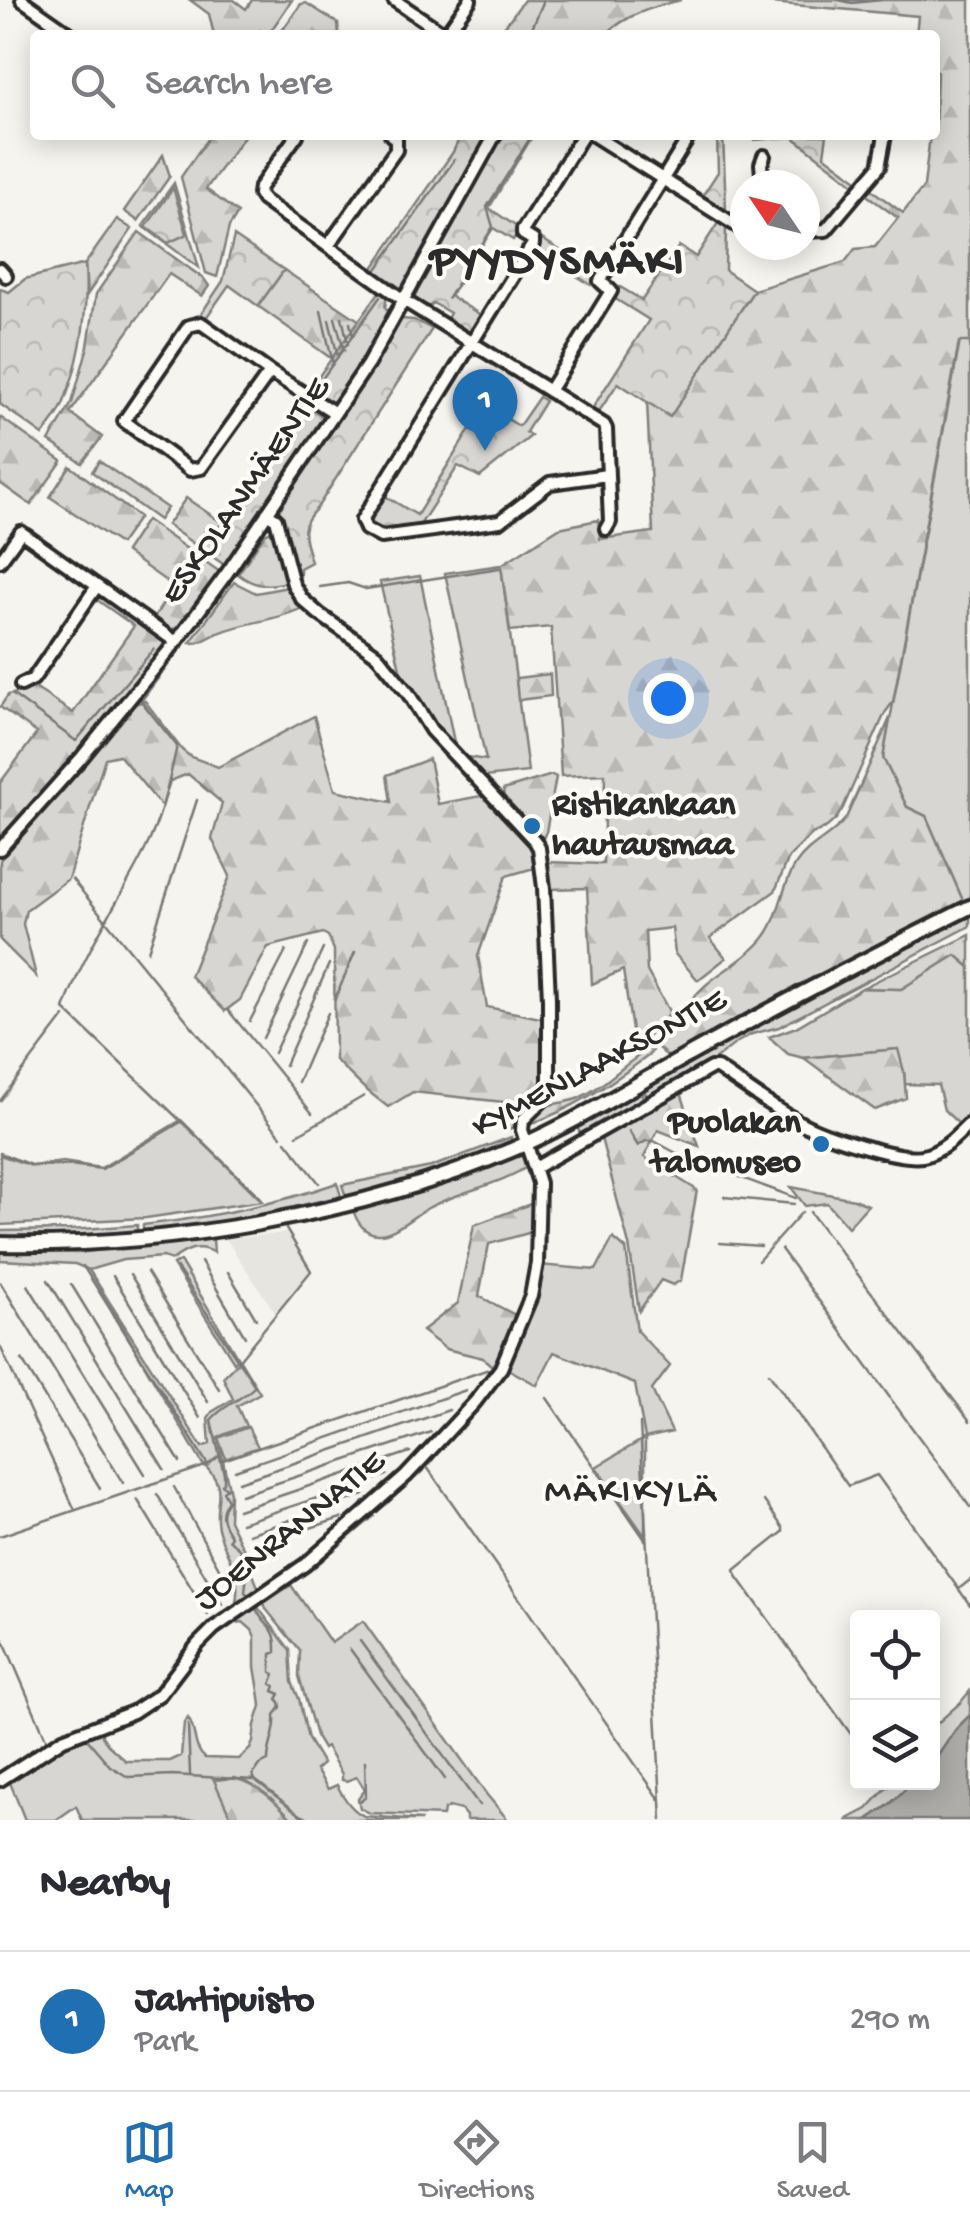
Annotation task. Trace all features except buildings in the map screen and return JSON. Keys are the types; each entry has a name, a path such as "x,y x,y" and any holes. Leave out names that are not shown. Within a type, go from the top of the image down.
{"main road":[{"name":"KYMENLAAKSONTIE","path":"0,1244 141,1240 312,1212 429,1180 527,1143 847,968 970,907"}],"street":[{"path":"22,0 65,30"},
{"path":"394,0 438,30"},
{"path":"449,30 470,0"},
{"path":"294,140 260,187 263,200 404,301 604,425 610,522 606,529"},
{"path":"328,246 396,150 396,140"},
{"name":"ESKOLANMÄENTIE","path":"0,849 82,757 227,573 368,364 492,140"},
{"path":"580,140 523,230 533,244 362,520 366,528 382,537 500,521 550,483 606,475"},
{"path":"601,140 730,221"},
{"path":"548,391 611,291 600,281 687,140"},
{"path":"820,230 826,230 880,167 884,140"},
{"path":"762,170 764,156"},
{"path":"270,372 202,468 190,470 124,421 189,326 201,323 336,413"},
{"path":"267,513 276,519 293,584 302,599 392,670 432,730 539,848 548,981 549,1082 545,1098 523,1120 527,1143"},
{"path":"0,561 21,532 176,642"},
{"path":"21,684 33,679 97,586"},
{"path":"535,1168 711,1068 800,1123 897,1155 928,1155 970,1123"},
{"name":"JOENRANNATIE","path":"0,1780 63,1739 133,1712 160,1694 214,1628 299,1570 406,1476 475,1402 501,1368 532,1296 539,1183 527,1143"}],"shaded area":[{"path":"287,1233 310,1270 276,1314 226,1239"},
{"path":"970,1715 970,1820 867,1820 905,1790 940,1790 940,1753"}],"green space":[{"path":"190,0 234,0 246,9 252,0 292,0 271,30 213,30 209,14"},
{"path":"524,0 681,0 631,17 611,30 502,30"},
{"path":"738,0 970,0 970,342 959,342 893,702 843,808 836,819 812,834 789,857 775,891 710,938 726,958 698,980 675,954 672,928 645,931 647,971 670,1013 635,1051 623,970 592,984 587,888 549,889 548,862 603,864 605,774 561,776 551,627 510,631 501,565 559,528 598,520 600,539 653,532 647,401 670,416 754,290 845,262 855,249 875,247 898,218 864,193 869,188 903,213 924,186 929,140 940,140 940,30 917,30 918,16"},
{"path":"306,3 338,23 339,30 283,30 301,4"},
{"path":"207,140 241,140 206,189 238,213 229,227 217,277 206,273 181,177"},
{"path":"459,140 486,140 412,282 400,291 371,271"},
{"path":"499,140 530,140 489,208 520,229 513,240 493,228 450,296 484,317 475,332 469,335 446,321 450,313 433,303 427,310 416,303 414,294"},
{"path":"717,140 723,140 726,210 703,195 718,172"},
{"path":"797,140 826,140 824,155 857,180 854,184"},
{"path":"163,155 170,176 138,221 124,211"},
{"path":"174,183 199,268 143,226"},
{"path":"173,188 187,234 168,243 146,227"},
{"path":"117,219 132,229 87,295 85,264"},
{"path":"718,223 726,228 725,270 754,290 670,417 618,383 596,416 590,412 649,320 614,298 620,287 642,300 679,246 696,257"},
{"path":"139,232 209,286 202,296 169,274 70,413 102,437 82,463 49,441 72,403 88,346 96,294"},
{"path":"234,236 284,270 258,306 229,285 206,318 201,314 223,281"},
{"path":"542,239 598,274 591,285 536,250"},
{"path":"85,264 84,317 75,369 62,406 43,435 0,404 0,289 9,292 25,279"},
{"path":"284,270 360,321 332,359 258,306"},
{"path":"380,291 387,296 385,307 391,315 338,400 329,403 309,390"},
{"path":"401,319 414,320 432,329 307,521 304,534 311,562 300,568 297,576 280,518 281,504"},
{"path":"960,341 970,342 970,900 964,903 926,816 907,807 883,758"},
{"path":"539,397 545,401 526,432 531,436 480,477 458,466 418,528 388,531 372,526 372,515 385,496 417,515 485,405 519,426"},
{"path":"306,405 324,420 321,429 226,566 194,544 224,523"},
{"path":"0,417 62,461 31,505 0,483"},
{"path":"99,461 167,508 159,520 92,472"},
{"path":"70,466 139,517 120,544 50,497"},
{"path":"186,498 224,524 194,544 167,525"},
{"path":"146,520 220,572 178,628 171,629 154,618 173,586 125,552"},
{"path":"273,530 290,582 251,582 238,574 265,534"},
{"path":"501,565 528,772 485,777 467,757 486,760 445,573"},
{"path":"420,576 455,747 433,722 401,673 380,582"},
{"path":"234,582 256,593 288,587 302,608 190,643"},
{"path":"107,598 162,638 165,648 0,840 0,783 37,733 0,707 8,695 35,688 73,713 134,626 97,600"},
{"path":"550,674 551,696 518,700 516,678"},
{"path":"145,701 182,750 218,767 314,716 335,790 391,802 387,775 429,759 438,804 486,795 527,839 534,868 506,876 478,956 487,1007 545,1019 546,1076 541,1092 519,1113 513,1127 508,1130 503,1102 413,1092 388,1107 335,1060 334,950 323,933 268,947 240,1000 225,1011 190,976 230,876 212,839 222,803 188,774 170,781 162,807 119,755 105,758 68,879 26,910 23,924 36,976 0,940 0,860 134,704"},
{"path":"890,718 883,758 907,807 926,816 964,903 668,1057 655,1041 700,991 749,953 768,932 796,864 846,818"},
{"path":"556,777 541,842 504,797 503,790"},
{"path":"970,913 970,926 779,1027 752,1034 700,1071 648,1100 641,1091 644,1102 581,1135 577,1127 616,1102 806,996"},
{"path":"970,935 970,967 956,955 901,989 862,988"},
{"path":"956,955 970,967 970,1119 962,1127 944,1110 938,1085 905,1084 897,1049 804,1058 788,1054 769,1037 796,1027 862,988 901,989"},
{"path":"651,1048 648,1056 590,1095 527,1125 541,1107 589,1093"},
{"path":"898,1049 906,1098 875,1110 804,1058"},
{"path":"680,1090 699,1146 658,1130 644,1157 697,1190 681,1280 673,1285 661,1280 639,1311 629,1245 601,1138"},
{"path":"181,1120 262,1201 146,1218 0,1225 0,1155 32,1166 63,1162 101,1168"},
{"path":"511,1137 499,1148 389,1185 346,1197 342,1185 431,1167"},
{"path":"518,1155 528,1159 530,1165 440,1202 391,1231 369,1232 354,1214 353,1209 447,1183"},
{"path":"337,1183 341,1196 243,1219 143,1234 143,1225 241,1210"},
{"path":"791,1187 868,1205 848,1227 827,1203 805,1206"},
{"path":"533,1203 532,1232 489,1244 479,1296 519,1317 508,1342 492,1366 483,1358 446,1349 422,1331 458,1303 474,1225"},
{"path":"137,1225 137,1234 0,1238 0,1231"},
{"path":"613,1238 626,1249 637,1331 670,1366 652,1390 672,1432 645,1438 635,1384 554,1352 537,1385 508,1369 537,1294 540,1265 596,1270"},
{"path":"213,1239 214,1253 197,1248 172,1260 123,1260 89,1270 75,1264 0,1260 0,1250 77,1253"},
{"path":"180,1261 238,1358 234,1362 173,1265"},
{"path":"89,1270 202,1447 210,1444 208,1418 233,1399 223,1377 240,1360 260,1393 237,1406 246,1426 218,1437 230,1493 229,1520 259,1590 236,1603 235,1572 218,1528 216,1480 202,1463"},
{"path":"248,1427 258,1447 226,1459 218,1438"},
{"path":"645,1438 645,1536 596,1467"},
{"path":"291,1585 331,1643 363,1621 508,1820 466,1820 461,1810 449,1807 443,1816 370,1813 360,1808 358,1799 365,1790 357,1777 342,1780 326,1747 323,1749 317,1739 299,1676 300,1651 264,1603"},
{"path":"257,1606 290,1650 292,1682 308,1739 323,1764 316,1770 328,1789 337,1785 351,1807 364,1816 422,1820 313,1820 303,1816 300,1820 82,1820 76,1806 56,1820 25,1820 9,1780 54,1751 102,1732 108,1745 126,1761 170,1761 181,1756 184,1723 188,1718 205,1758 239,1759 250,1749 261,1706 255,1637 243,1622 230,1624"},
{"path":"970,1691 970,1715 940,1753 940,1721"},
{"path":"234,1778 259,1789 293,1820 232,1820 214,1780"},
{"path":"885,1790 905,1790 867,1820 846,1820 867,1809"}],"waterway":[{"path":"531,30 544,0"},
{"path":"839,0 881,0"},
{"path":"448,298 493,227 487,207 529,140"},
{"path":"375,272 455,159"},
{"path":"317,386 380,297"},
{"path":"321,311 333,364"},
{"path":"342,317 348,344"},
{"path":"335,318 344,350"},
{"path":"329,320 338,357"},
{"path":"350,323 353,336"},
{"path":"320,587 348,583 366,589 499,568"},
{"path":"230,583 141,701 177,746 168,786 151,837 91,948 64,1009 261,1198"},
{"path":"13,695 76,741 154,649"},
{"path":"148,951 197,800"},
{"path":"72,879 281,1136"},
{"path":"263,1038 308,944"},
{"path":"274,1053 323,949"},
{"path":"250,1021 286,951"},
{"path":"335,999 355,952"},
{"path":"285,1065 329,964"},
{"path":"228,1010 312,1113"},
{"path":"298,1082 328,1013"},
{"path":"0,1101 64,1017"},
{"path":"297,1135 364,1096"},
{"path":"0,1153 33,1166 102,1169 181,1122"},
{"path":"629,1131 638,1146 654,1141 680,1155 796,1198"},
{"path":"286,1141 319,1183"},
{"path":"724,1197 794,1204"},
{"path":"758,1261 802,1212"},
{"path":"810,1212 970,1421"},
{"path":"238,1361 311,1271 286,1229"},
{"path":"720,1243 761,1246"},
{"path":"781,1249 970,1507"},
{"path":"201,1262 245,1337"},
{"path":"83,1266 208,1465"},
{"path":"177,1268 255,1386 211,1420 224,1474 222,1485 227,1488 223,1491 228,1500 222,1518 229,1539 240,1550 247,1574 245,1592 249,1596 309,1554"},
{"path":"147,1272 219,1389"},
{"path":"228,1272 256,1319"},
{"path":"130,1274 208,1402"},
{"path":"113,1276 200,1418"},
{"path":"48,1280 164,1469"},
{"path":"0,1282 123,1483"},
{"path":"71,1284 180,1462"},
{"path":"28,1285 145,1474"},
{"path":"0,1346 74,1508"},
{"path":"22,1360 100,1488"},
{"path":"482,1384 493,1367"},
{"path":"220,1461 492,1368"},
{"path":"769,1373 848,1486 877,1475 970,1605"},
{"path":"462,1429 503,1378"},
{"path":"235,1470 466,1390"},
{"path":"547,1398 646,1541"},
{"path":"239,1482 449,1410"},
{"path":"640,1424 662,1820"},
{"path":"241,1495 431,1432"},
{"path":"381,1508 427,1467 444,1445"},
{"path":"238,1510 410,1452"},
{"path":"387,1487 420,1453"},
{"path":"0,1536 208,1465 219,1456"},
{"path":"427,1467 661,1801"},
{"path":"241,1523 387,1475"},
{"path":"174,1487 225,1579"},
{"path":"157,1494 222,1604"},
{"path":"249,1534 364,1495"},
{"path":"137,1499 208,1615"},
{"path":"764,1501 783,1532 735,1570 737,1576 850,1733"},
{"path":"320,1562 374,1516"},
{"path":"254,1546 341,1518"},
{"path":"960,1588 970,1580"},
{"path":"255,1606 274,1636 276,1652 271,1654 271,1672 275,1674 271,1684 275,1686 273,1691 280,1694 277,1699 281,1707 275,1715 268,1761 253,1775 307,1820"},
{"path":"0,1632 47,1741"},
{"path":"360,1641 479,1805"},
{"path":"350,1649 445,1779"},
{"path":"188,1725 190,1774"},
{"path":"87,1739 110,1766 128,1777 173,1775 254,1780"},
{"path":"360,1801 366,1797 365,1761"}],"place":[{"name":"Jahtipuisto","path":"485,451"},
{"name":"Ristikankaan hautausmaa","path":"532,826"},
{"name":"Puolakan talomuseo","path":"821,1144"}],"district":[{"name":"PYYDYSMÄKI","path":"558,263"},
{"name":"MÄKIKYLÄ","path":"631,1493"}]}
